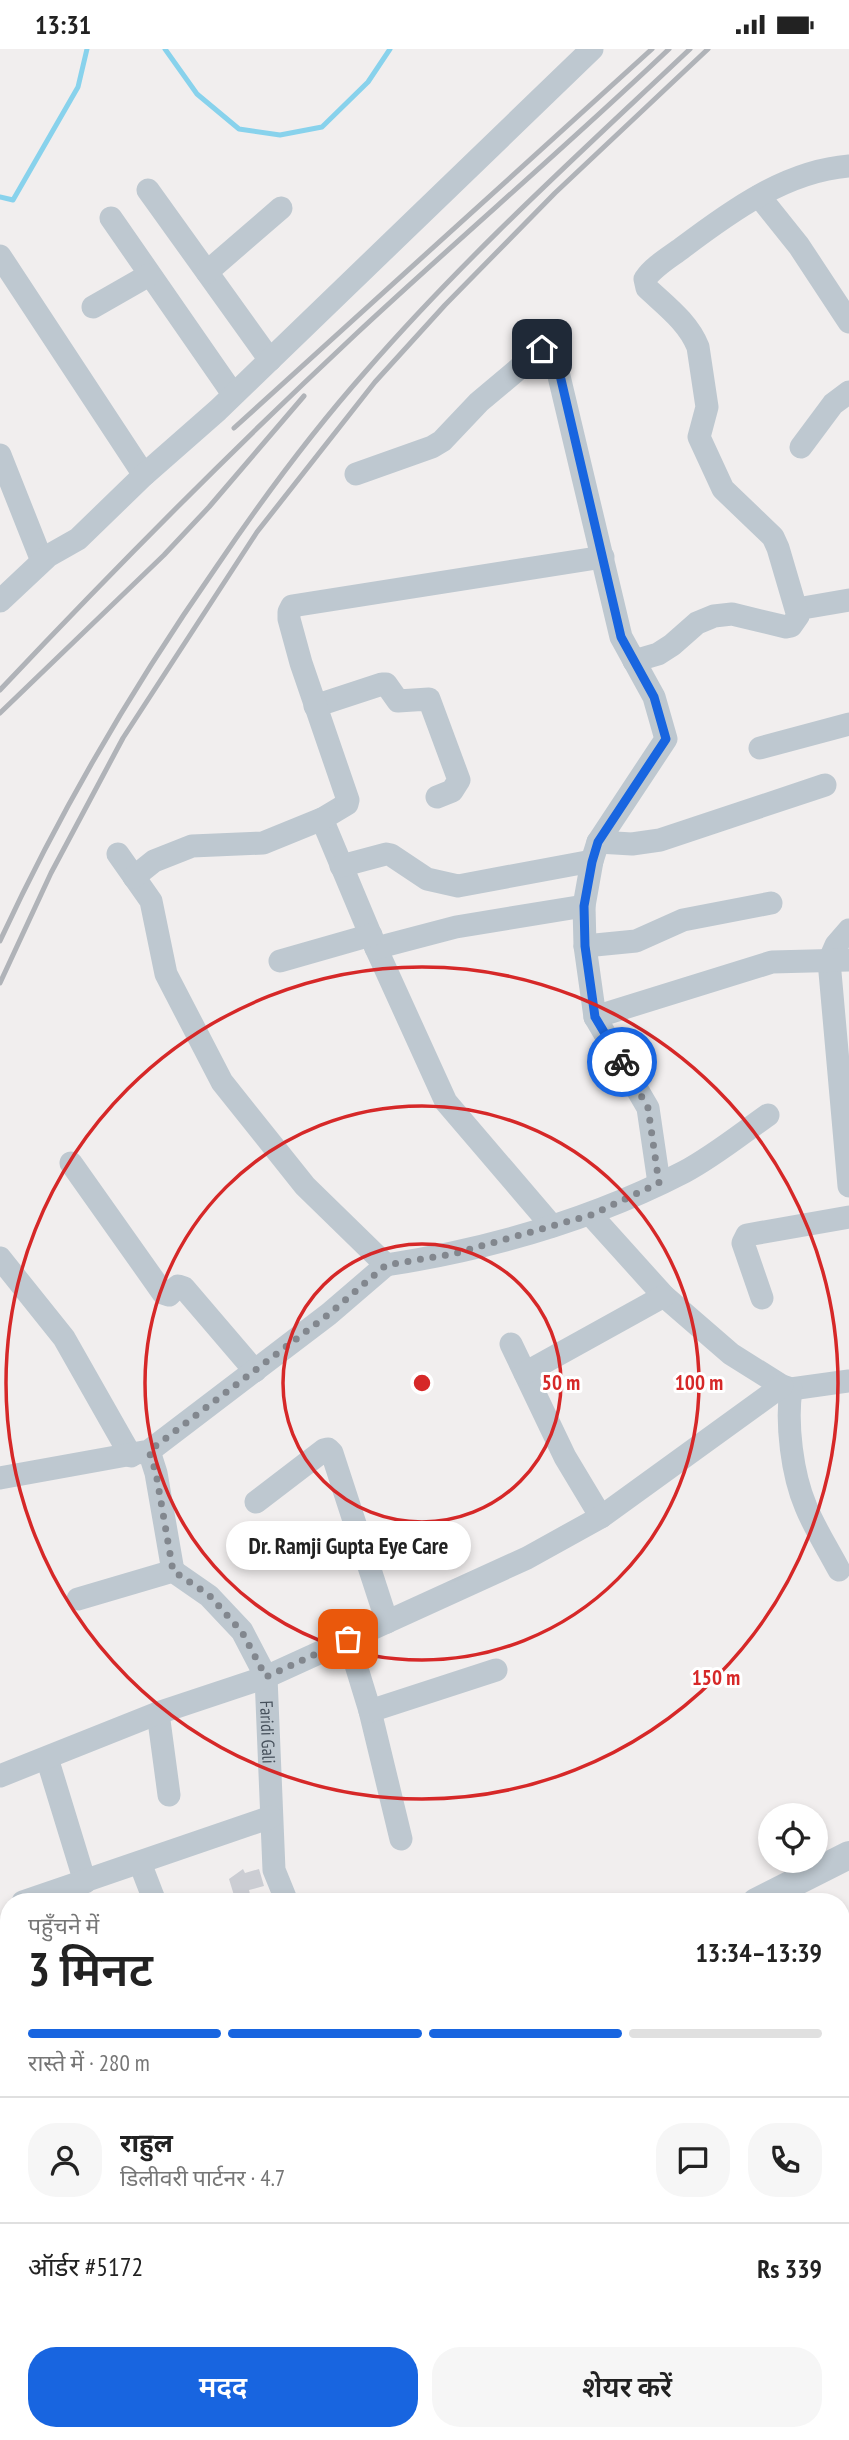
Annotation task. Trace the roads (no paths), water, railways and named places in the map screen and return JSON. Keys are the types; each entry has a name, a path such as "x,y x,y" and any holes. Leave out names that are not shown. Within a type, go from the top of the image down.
{"street":[{"path":"0,601 42,561 78,539 270,360 592,49"},
{"path":"634,661 666,650 705,618 732,614 786,627 796,622 797,608 773,537 723,489 699,437 707,407 698,347 690,329 645,283 648,274 704,231 759,195 789,181 849,166"},
{"path":"148,190 270,360"},
{"path":"759,195 803,253 849,322"},
{"path":"206,272 281,208"},
{"path":"111,218 233,394"},
{"path":"0,255 144,475"},
{"path":"93,307 149,275"},
{"path":"356,474 422,451 442,441 479,402 542,349 553,351 621,637 654,697 666,739 595,852 584,906 585,946 595,1017 648,1108 659,1183"},
{"path":"800,447 833,404 849,392"},
{"path":"0,455 42,561"},
{"path":"134,877 154,861 192,846 263,843 342,809 348,800 315,706 289,619 292,606 603,557"},
{"path":"797,608 849,600"},
{"path":"315,706 382,684 386,684 395,698 402,703 429,699 459,781 452,791 438,797"},
{"path":"760,748 849,724"},
{"path":"341,866 386,854 427,879 457,885 595,852 660,840 825,785"},
{"path":"322,819 446,1102 552,1226"},
{"path":"118,855 152,901 166,974 222,1081 305,1187 386,1265"},
{"path":"585,946 636,941 683,920 771,903"},
{"path":"280,961 374,941 584,906"},
{"path":"849,930 836,944 839,960 849,1184"},
{"path":"595,1017 772,962 839,960"},
{"path":"0,1478 140,1453 255,1371 329,1314 386,1265 453,1254 591,1215 686,1171 768,1115"},
{"path":"71,1163 163,1293 169,1295 178,1286 184,1288 255,1371"},
{"path":"591,1215 664,1296 732,1354 786,1387"},
{"path":"762,1298 743,1243 747,1235 849,1217"},
{"path":"0,1258 64,1338 156,1473 173,1571 78,1599"},
{"path":"525,1373 664,1296"},
{"path":"510,1344 565,1457 601,1517"},
{"path":"0,1776 158,1713 266,1677 527,1558 601,1517 786,1387 849,1381"},
{"path":"786,1387 789,1435 801,1492 839,1570"},
{"path":"256,1502 328,1449 332,1453 387,1622"},
{"name":"Faridi Gali","path":"173,1571 209,1595 242,1632 266,1677 274,1870 283,1893"},
{"path":"348,1639 370,1711 401,1839"},
{"path":"370,1711 496,1670"},
{"path":"158,1713 169,1795"},
{"path":"47,1758 85,1882"},
{"path":"52,1893 271,1817"},
{"path":"775,1893 849,1855"},
{"path":"140,1863 152,1893"}],"waterway":[{"path":"0,197 13,200 78,87 87,49"},
{"path":"165,49 197,94 239,129 280,135 322,127 368,82 390,49"}],"railway":[{"path":"234,428 652,49"},
{"path":"0,690 175,509 310,377 669,49"},
{"path":"0,941 48,843 128,702 234,541 307,442 366,371 443,287 524,206 690,49"},
{"path":"0,983 51,873 123,738 257,532 375,382 445,305 555,193 708,49"},
{"path":"0,713 164,555 304,396"}],"place":[{"name":"Dr. Ramji Gupta Eye Care","path":"348,1639"}]}
